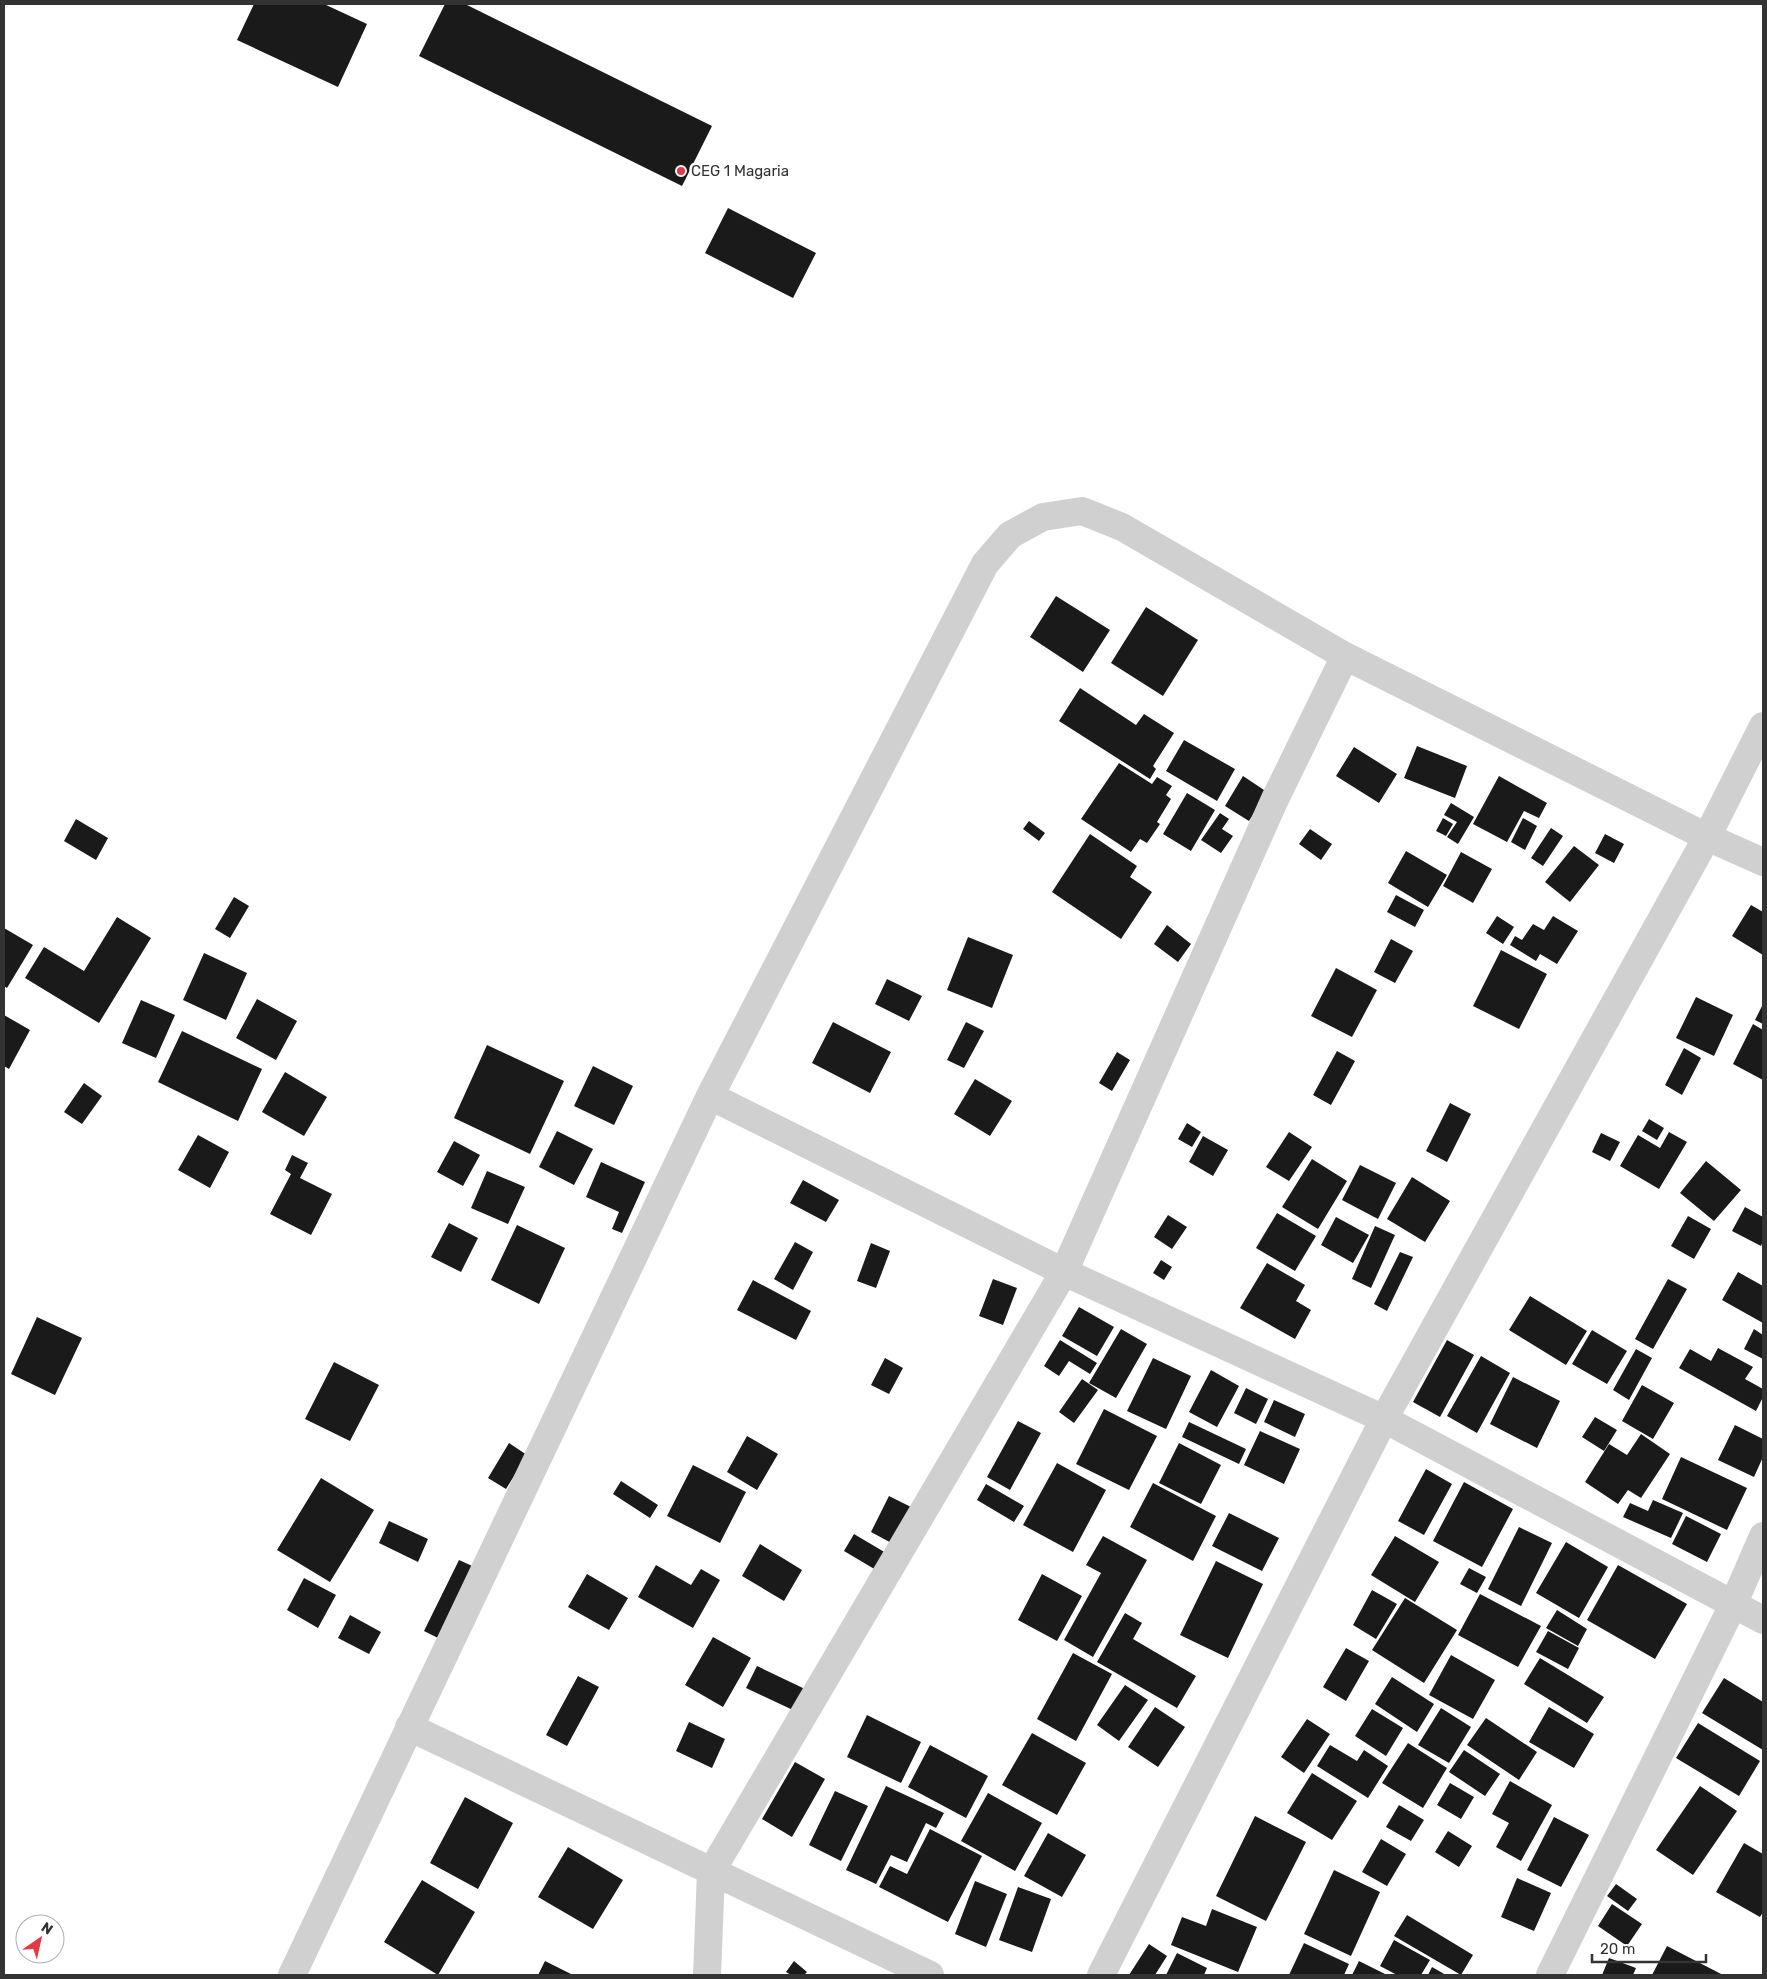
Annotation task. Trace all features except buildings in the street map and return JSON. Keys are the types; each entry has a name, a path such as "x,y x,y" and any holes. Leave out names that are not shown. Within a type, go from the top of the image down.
{"street":[{"path":"292,1975 710,1096 985,564 1010,535 1043,517 1082,511 1122,528 1345,656 1707,837 1763,862"},
{"path":"707,1975 711,1872 1064,1272 1275,799 1345,656"},
{"path":"1101,1975 1384,1419 1707,837 1763,726"},
{"path":"710,1096 1064,1272 1384,1419 1733,1606 1763,1620"},
{"path":"1550,1975 1733,1606 1763,1536"},
{"path":"409,1727 930,1975"}],"place":[{"name":"CEG 1 Magaria","path":"681,171"}]}
